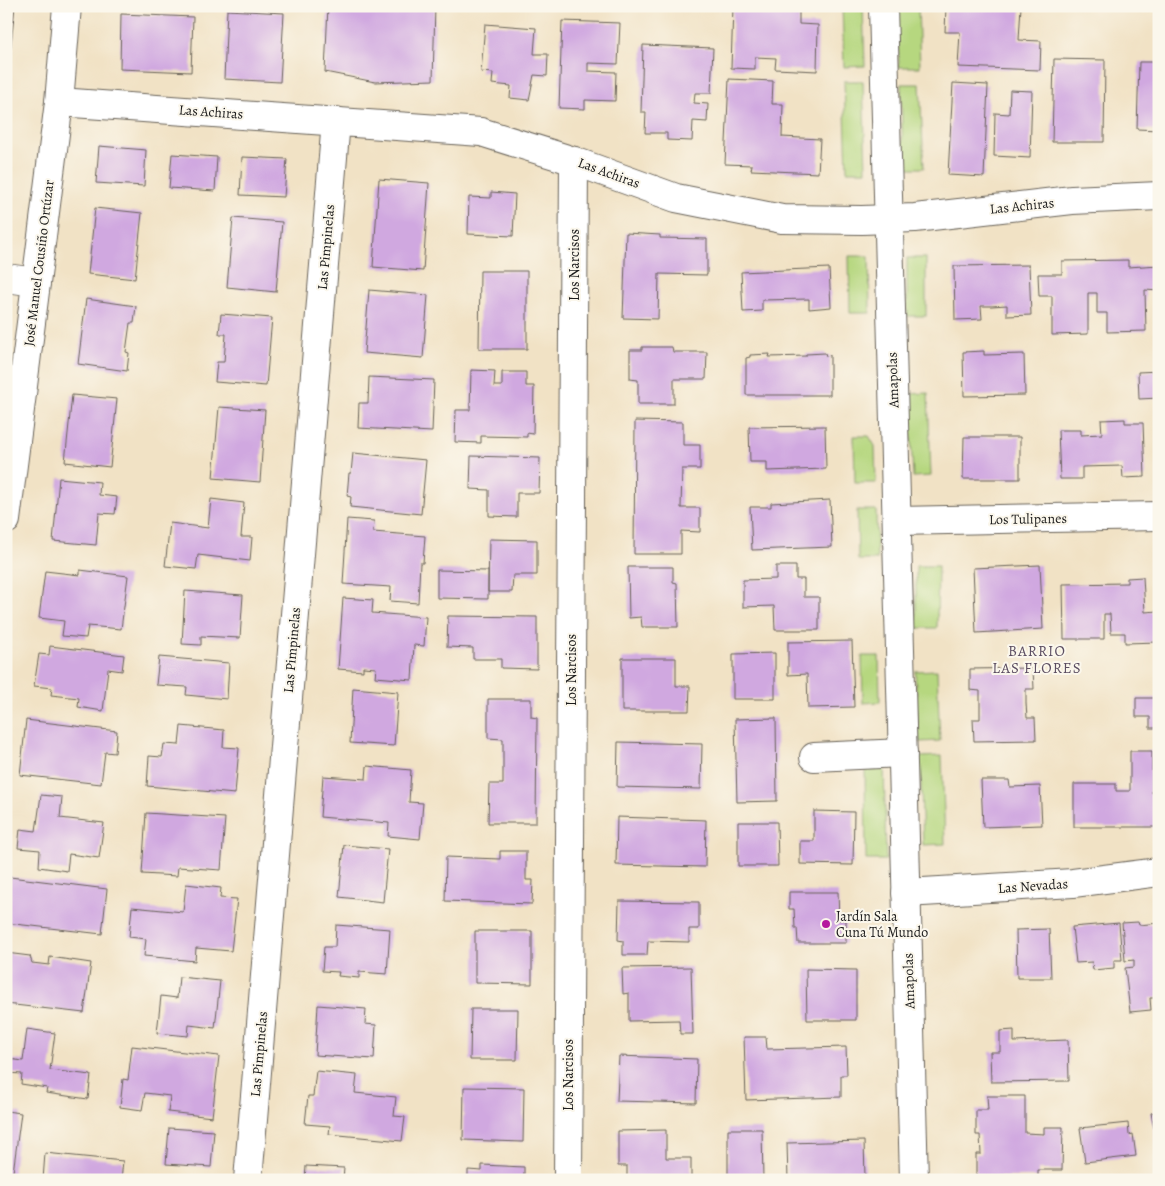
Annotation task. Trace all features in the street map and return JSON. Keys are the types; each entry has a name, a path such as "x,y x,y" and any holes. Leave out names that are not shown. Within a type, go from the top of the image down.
{"street":[{"name":"José Manuel Cousiño Ortúzar","path":"6,520 59,102 68,6"},
{"name":"Amapolas","path":"883,6 914,1180"},
{"name":"Las Achiras","path":"59,102 481,132 574,161 676,198 782,219 915,218 1072,200 1159,196"},
{"name":"Las Pimpinelas","path":"248,1180 336,121"},
{"name":"Los Narcisos","path":"568,1180 574,161"},
{"path":"6,278 36,282"},
{"name":"Los Tulipanes","path":"897,521 1159,516"},
{"path":"814,757 903,753"},
{"name":"Las Nevadas","path":"906,893 1073,883 1159,872"}],"green space":[{"path":"842,6 863,6 865,66 844,67"},
{"path":"897,6 918,6 920,67 899,67"},
{"path":"844,81 863,81 866,171 847,171"},
{"path":"901,84 920,84 924,168 903,168"},
{"path":"849,256 869,256 870,313 850,313"},
{"path":"907,258 926,258 926,316 907,316"},
{"path":"928,393 931,476 913,477 909,394"},
{"path":"854,436 869,436 875,446 876,483 855,483"},
{"path":"857,510 876,510 877,560 858,560"},
{"path":"916,566 938,566 937,628 916,628"},
{"path":"862,656 879,656 880,702 863,703"},
{"path":"937,670 940,741 919,742 915,671"},
{"path":"942,756 945,844 923,845 920,757"},
{"path":"865,763 884,763 886,860 866,860"}],"building":[{"path":"6,6 15,6 8,74 6,74"},
{"path":"328,6 435,6 433,80 375,82 325,72"},
{"path":"733,6 799,9 799,24 818,25 817,71 775,69 776,58 755,57 755,69 731,68"},
{"path":"946,6 1021,6 1019,40 1041,41 1040,70 958,67 960,32 945,32"},
{"path":"227,10 284,13 280,82 224,79"},
{"path":"121,14 193,17 191,72 120,69"},
{"path":"562,21 620,23 618,64 588,63 588,71 616,72 615,101 585,100 585,109 559,108"},
{"path":"485,24 536,28 534,54 548,54 547,76 534,75 529,100 510,98 511,86 492,84 493,73 481,72"},
{"path":"643,45 713,48 711,93 695,93 694,103 708,104 707,122 693,121 692,141 667,140 667,133 645,133 646,112 641,112"},
{"path":"1054,59 1105,60 1104,142 1052,142"},
{"path":"1139,62 1159,62 1159,130 1137,129"},
{"path":"729,79 773,81 772,104 783,104 782,137 820,139 818,173 751,170 752,165 725,164"},
{"path":"953,83 988,85 984,177 948,175"},
{"path":"1010,90 1032,91 1030,158 994,156 995,113 1009,114"},
{"path":"99,146 146,150 144,186 96,183"},
{"path":"172,154 217,157 215,191 169,188"},
{"path":"242,157 287,159 284,197 240,195"},
{"path":"379,179 429,183 423,271 373,267"},
{"path":"491,192 515,194 513,236 468,234 469,197 491,198"},
{"path":"95,208 142,213 135,279 88,274"},
{"path":"233,218 282,222 276,292 227,287"},
{"path":"626,233 660,235 660,238 707,239 707,275 659,274 658,319 623,318"},
{"path":"1128,260 1128,267 1159,265 1159,291 1145,290 1146,331 1107,332 1107,313 1097,313 1097,293 1088,293 1088,334 1052,335 1052,296 1039,296 1038,274 1062,274 1062,261"},
{"path":"1029,265 1031,315 1007,316 1007,305 981,306 982,319 955,320 954,266"},
{"path":"829,268 831,307 809,309 809,299 762,300 762,311 743,312 741,272"},
{"path":"480,271 527,271 527,349 479,349"},
{"path":"369,290 428,295 423,358 364,353"},
{"path":"86,299 136,306 134,323 130,323 126,352 129,353 127,371 78,364"},
{"path":"221,314 272,318 266,386 215,382 217,362 224,362 226,334 219,334"},
{"path":"642,347 672,347 673,352 707,352 706,379 674,379 674,404 638,404 638,380 630,379 630,350 642,350"},
{"path":"984,351 984,355 1024,354 1025,395 964,396 963,352"},
{"path":"825,353 826,356 830,355 830,395 746,395 746,358 750,357 750,355 770,354 769,357 806,356 806,354"},
{"path":"471,370 495,371 494,386 502,386 502,372 526,372 526,386 534,386 533,434 527,433 527,437 481,436 481,443 455,442 456,410 470,410"},
{"path":"1159,371 1159,398 1139,399 1138,372"},
{"path":"369,377 434,380 432,432 358,428 359,403 368,403"},
{"path":"72,395 117,399 110,467 65,462"},
{"path":"219,407 265,410 260,482 213,478"},
{"path":"1125,419 1125,423 1143,423 1145,477 1123,478 1122,466 1082,467 1082,479 1060,479 1058,430 1081,430 1081,435 1102,434 1101,420"},
{"path":"635,421 683,422 683,445 700,445 700,469 682,469 681,508 700,508 700,532 681,531 681,554 634,554"},
{"path":"825,426 826,469 767,471 767,462 750,462 749,427"},
{"path":"964,437 1020,437 1020,479 963,479"},
{"path":"353,453 426,460 421,514 350,507 351,497 347,496"},
{"path":"471,456 540,458 539,493 517,493 517,517 489,516 489,490 470,489"},
{"path":"59,478 100,482 99,495 117,497 115,514 99,513 96,545 53,541"},
{"path":"211,499 244,503 241,537 252,537 250,561 198,555 196,569 165,566 170,523 208,528"},
{"path":"830,500 832,547 752,550 750,507 771,507 771,503"},
{"path":"347,519 374,521 373,532 425,536 423,563 420,563 418,603 390,601 391,587 343,584"},
{"path":"489,539 537,540 537,575 513,575 512,592 488,592"},
{"path":"1040,565 1043,629 976,633 973,568"},
{"path":"776,566 796,566 796,579 804,579 804,597 819,597 819,630 775,630 774,606 743,607 743,580 776,579"},
{"path":"628,567 673,567 673,582 677,583 678,627 642,627 641,617 629,618"},
{"path":"80,570 128,576 121,629 88,626 86,638 62,636 64,621 39,618 45,571 80,575"},
{"path":"437,570 488,571 488,599 437,598"},
{"path":"1143,577 1145,612 1158,611 1159,642 1125,643 1125,633 1111,633 1110,614 1104,614 1104,639 1064,639 1063,584 1127,583 1127,578"},
{"path":"185,591 243,595 240,638 201,636 201,645 182,644"},
{"path":"343,598 373,600 372,613 426,617 424,646 414,645 412,680 375,677 376,668 363,667 363,671 338,669"},
{"path":"448,616 537,617 537,669 501,668 501,659 473,659 473,648 447,647"},
{"path":"852,641 854,707 808,708 807,674 788,675 788,642"},
{"path":"50,646 124,655 122,671 108,669 103,711 78,707 79,698 51,695 52,688 34,686 39,654 49,655"},
{"path":"775,653 775,699 733,699 733,654"},
{"path":"159,657 229,663 227,699 186,695 187,687 156,685"},
{"path":"622,658 676,658 676,686 690,686 689,711 622,711"},
{"path":"1033,668 1034,689 1026,689 1026,703 1027,718 1035,718 1036,740 974,741 973,719 980,719 980,691 970,690 970,669"},
{"path":"353,688 398,692 394,746 350,743"},
{"path":"1136,698 1159,698 1159,728 1150,728 1150,717 1136,717"},
{"path":"488,699 531,699 531,717 537,718 536,823 488,823 489,784 503,784 503,739 488,738"},
{"path":"776,718 777,801 737,802 735,719"},
{"path":"26,720 117,731 115,753 105,752 101,784 20,775"},
{"path":"181,726 224,730 223,747 239,748 235,794 147,786 149,756 162,757 164,744 179,745"},
{"path":"618,742 702,744 701,789 617,787"},
{"path":"1130,751 1152,751 1152,793 1157,793 1158,827 1074,827 1074,784 1116,784 1116,791 1130,791"},
{"path":"367,766 411,770 409,802 423,803 420,839 388,836 389,823 320,817 323,776 366,779"},
{"path":"981,780 1009,780 1010,787 1040,786 1042,825 983,827"},
{"path":"41,795 62,797 60,818 104,823 99,858 69,854 67,871 39,867 40,850 18,848 20,829 36,831"},
{"path":"814,811 854,812 853,865 800,864 800,841 814,841"},
{"path":"146,813 225,818 221,870 178,867 177,876 142,874"},
{"path":"617,817 706,820 705,867 616,865"},
{"path":"738,822 777,822 778,866 738,866"},
{"path":"344,845 388,849 383,902 339,897"},
{"path":"500,851 526,851 526,880 533,880 532,904 445,901 446,857 500,859"},
{"path":"10,877 107,889 102,934 6,923"},
{"path":"186,884 221,888 220,898 237,899 231,951 196,948 195,961 144,956 146,939 129,937 132,907 183,912"},
{"path":"789,892 838,892 839,920 846,920 846,943 798,943 794,909 789,909"},
{"path":"619,901 699,902 699,929 689,929 689,942 648,941 647,955 623,955 623,941 618,940"},
{"path":"1138,922 1139,925 1159,923 1159,998 1150,998 1151,1010 1130,1012 1125,968 1134,967 1134,960 1125,961 1122,923"},
{"path":"1119,923 1122,960 1114,960 1114,968 1093,970 1092,962 1076,963 1072,927"},
{"path":"336,925 390,929 387,974 359,972 359,978 338,976 339,972 322,971 324,947 335,947"},
{"path":"1049,929 1051,978 1017,978 1016,930"},
{"path":"475,931 532,931 532,984 475,983"},
{"path":"6,953 30,956 32,963 49,965 50,957 91,963 84,1013 6,1004"},
{"path":"691,967 693,1034 680,1034 679,1020 629,1021 629,993 623,994 622,968"},
{"path":"806,969 856,970 856,1020 807,1020"},
{"path":"179,977 220,981 215,1028 189,1025 188,1036 157,1033 161,996 177,998"},
{"path":"318,1005 366,1009 365,1024 376,1025 374,1059 315,1055"},
{"path":"471,1009 518,1009 517,1060 470,1060"},
{"path":"27,1029 55,1033 50,1070 91,1075 88,1099 46,1093 47,1088 21,1084 22,1074 7,1073 9,1059 23,1061"},
{"path":"1014,1030 1014,1042 1068,1040 1069,1081 991,1082 990,1052 1000,1052 1000,1031"},
{"path":"744,1037 766,1037 767,1049 846,1047 847,1075 841,1075 841,1097 746,1100"},
{"path":"132,1046 219,1056 212,1117 168,1112 170,1096 145,1093 142,1110 120,1107 123,1079 128,1080"},
{"path":"619,1056 697,1059 696,1103 617,1101"},
{"path":"316,1071 357,1075 355,1093 396,1097 394,1116 405,1117 402,1141 329,1134 330,1126 305,1124 308,1096 313,1096"},
{"path":"464,1087 524,1088 523,1142 463,1140"},
{"path":"987,1096 1025,1096 1025,1133 1044,1134 1044,1127 1063,1127 1062,1170 1038,1170 1038,1177 976,1177 976,1154 981,1154 980,1135 976,1135 976,1110 988,1110"},
{"path":"6,1111 21,1113 12,1180 6,1180"},
{"path":"1159,1111 1159,1149 1158,1150 1151,1113"},
{"path":"1128,1123 1129,1135 1133,1134 1136,1156 1085,1162 1080,1128"},
{"path":"169,1128 214,1131 211,1167 166,1164"},
{"path":"728,1129 762,1129 763,1180 728,1180"},
{"path":"666,1130 666,1158 691,1158 691,1180 627,1180 627,1166 618,1166 618,1131"},
{"path":"864,1141 865,1178 788,1180 787,1143"},
{"path":"45,1153 123,1161 121,1180 43,1180"},
{"path":"482,1165 524,1167 524,1180 468,1180 468,1170 482,1171"},
{"path":"306,1166 344,1168 343,1180 305,1180"}],"place":[{"name":"Jardín Sala Cuna Tú Mundo","path":"826,924"}],"district":[{"name":"BARRIO LAS FLORES","path":"1037,660"}]}
